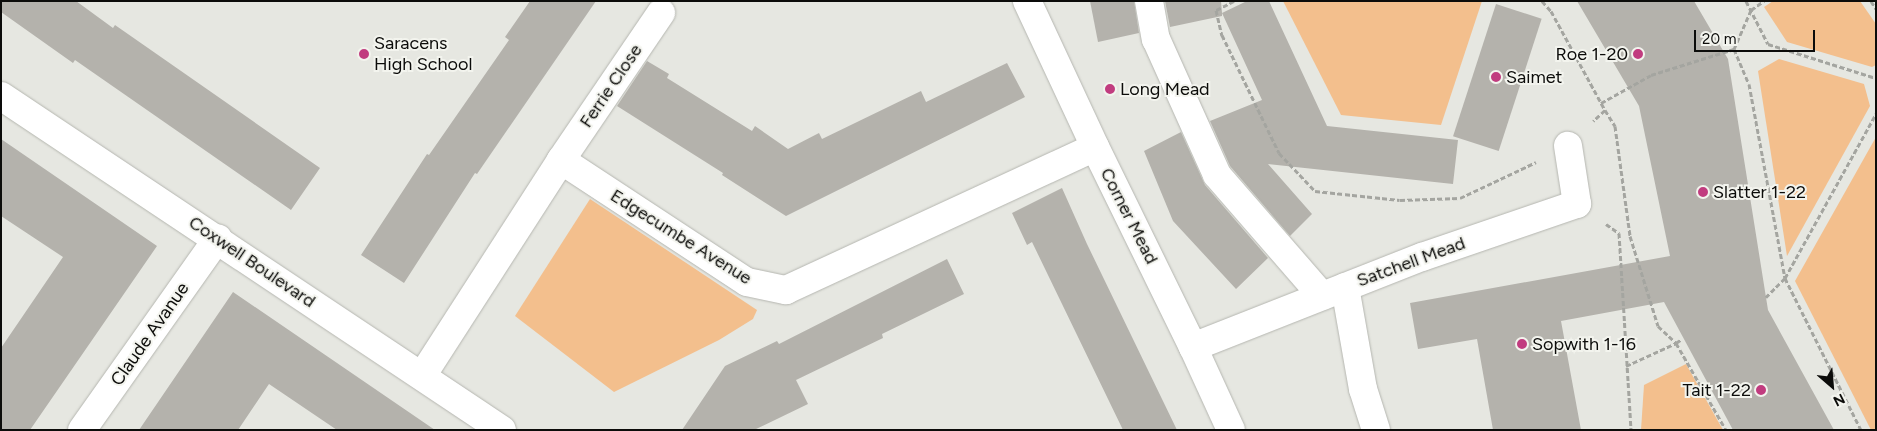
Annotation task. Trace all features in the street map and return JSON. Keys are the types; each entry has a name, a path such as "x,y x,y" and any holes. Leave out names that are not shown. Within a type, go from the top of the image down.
{"street":[{"name":"Corner Mead","path":"1027,1 1231,430"},
{"path":"1149,1 1156,38 1217,175 1334,292 1376,430"},
{"name":"Ferrie Close","path":"561,160 661,13"},
{"name":"Coxwell Boulevard","path":"1,96 218,238 502,430"},
{"path":"1568,146 1577,204"},
{"name":"Edgecumbe Avenue","path":"561,160 747,282 786,290 1095,147"},
{"path":"422,376 561,160"},
{"name":"Satchell Mead","path":"1193,347 1422,257 1577,204"},
{"name":"Claude Avanue","path":"82,430 218,238"}],"path":[{"path":"1234,1 1216,10 1222,35 1279,153 1315,191 1400,200 1460,198 1568,146 1605,110 1550,11 1542,1"},
{"path":"1746,1 1768,44 1876,78"},
{"path":"1764,1 1751,10 1734,50 1749,84 1785,278 1861,430"},
{"path":"1871,1 1876,9"},
{"path":"1601,103 1651,75 1734,50"},
{"path":"1601,103 1615,126 1630,236 1658,326 1676,343 1726,430"},
{"path":"1766,297 1785,278 1876,114"},
{"path":"1577,204 1619,233 1626,366 1632,430"},
{"path":"1626,366 1682,339"}],"shaded area":[{"path":"1283,1 1482,1 1441,125 1341,115"},
{"path":"1773,1 1860,1 1876,24 1876,65 1872,67 1787,42 1764,7"},
{"path":"1779,59 1864,84 1870,106 1787,256 1758,71"},
{"path":"1876,137 1876,430 1871,430 1795,281"},
{"path":"590,199 757,310 753,319 719,340 614,392 515,316"},
{"path":"1686,364 1723,430 1641,430 1644,385"}],"building":[{"path":"1,1 76,1 113,28 115,25 320,168 291,210 75,60 73,63 1,12"},
{"path":"530,1 596,1 477,174 475,173 404,283 361,255 427,154 429,155 509,40 505,37"},
{"path":"1090,1 1134,1 1139,33 1098,42"},
{"path":"1165,1 1221,1 1222,16 1170,27"},
{"path":"1247,1 1269,1 1327,126 1458,140 1453,184 1268,164 1312,214 1290,236 1230,166 1210,121 1262,100 1222,13"},
{"path":"1577,1 1694,1 1728,59 1768,310 1834,430 1733,430 1664,302 1561,321 1581,430 1493,430 1477,339 1418,349 1410,303 1670,256 1639,106"},
{"name":"Saimet","path":"1496,4 1542,19 1499,151 1453,136"},
{"path":"647,61 669,74 667,78 752,131 755,126 788,149 819,133 822,139 921,91 926,102 1007,63 1025,97 786,216 722,175 723,173 617,106"},
{"path":"1181,132 1205,185 1268,258 1236,289 1173,221 1144,151"},
{"path":"1,139 157,246 30,430 1,430 1,348 63,257 1,216"},
{"path":"1062,188 1177,430 1123,430 1032,242 1027,245 1012,213"},
{"path":"947,259 964,294 882,334 883,338 796,380 808,404 754,430 682,430 725,366 777,341 779,344"},
{"path":"233,292 435,430 337,430 269,384 238,430 139,430"}],"place":[{"name":"Saracens High School","path":"364,54"},
{"name":"Roe 1-20","path":"1638,54"},
{"name":"Saimet","path":"1496,77"},
{"name":"Long Mead","path":"1110,89"},
{"name":"Slatter 1-22","path":"1703,192"},
{"name":"Sopwith 1-16","path":"1522,344"},
{"name":"Tait 1-22","path":"1761,390"}]}
